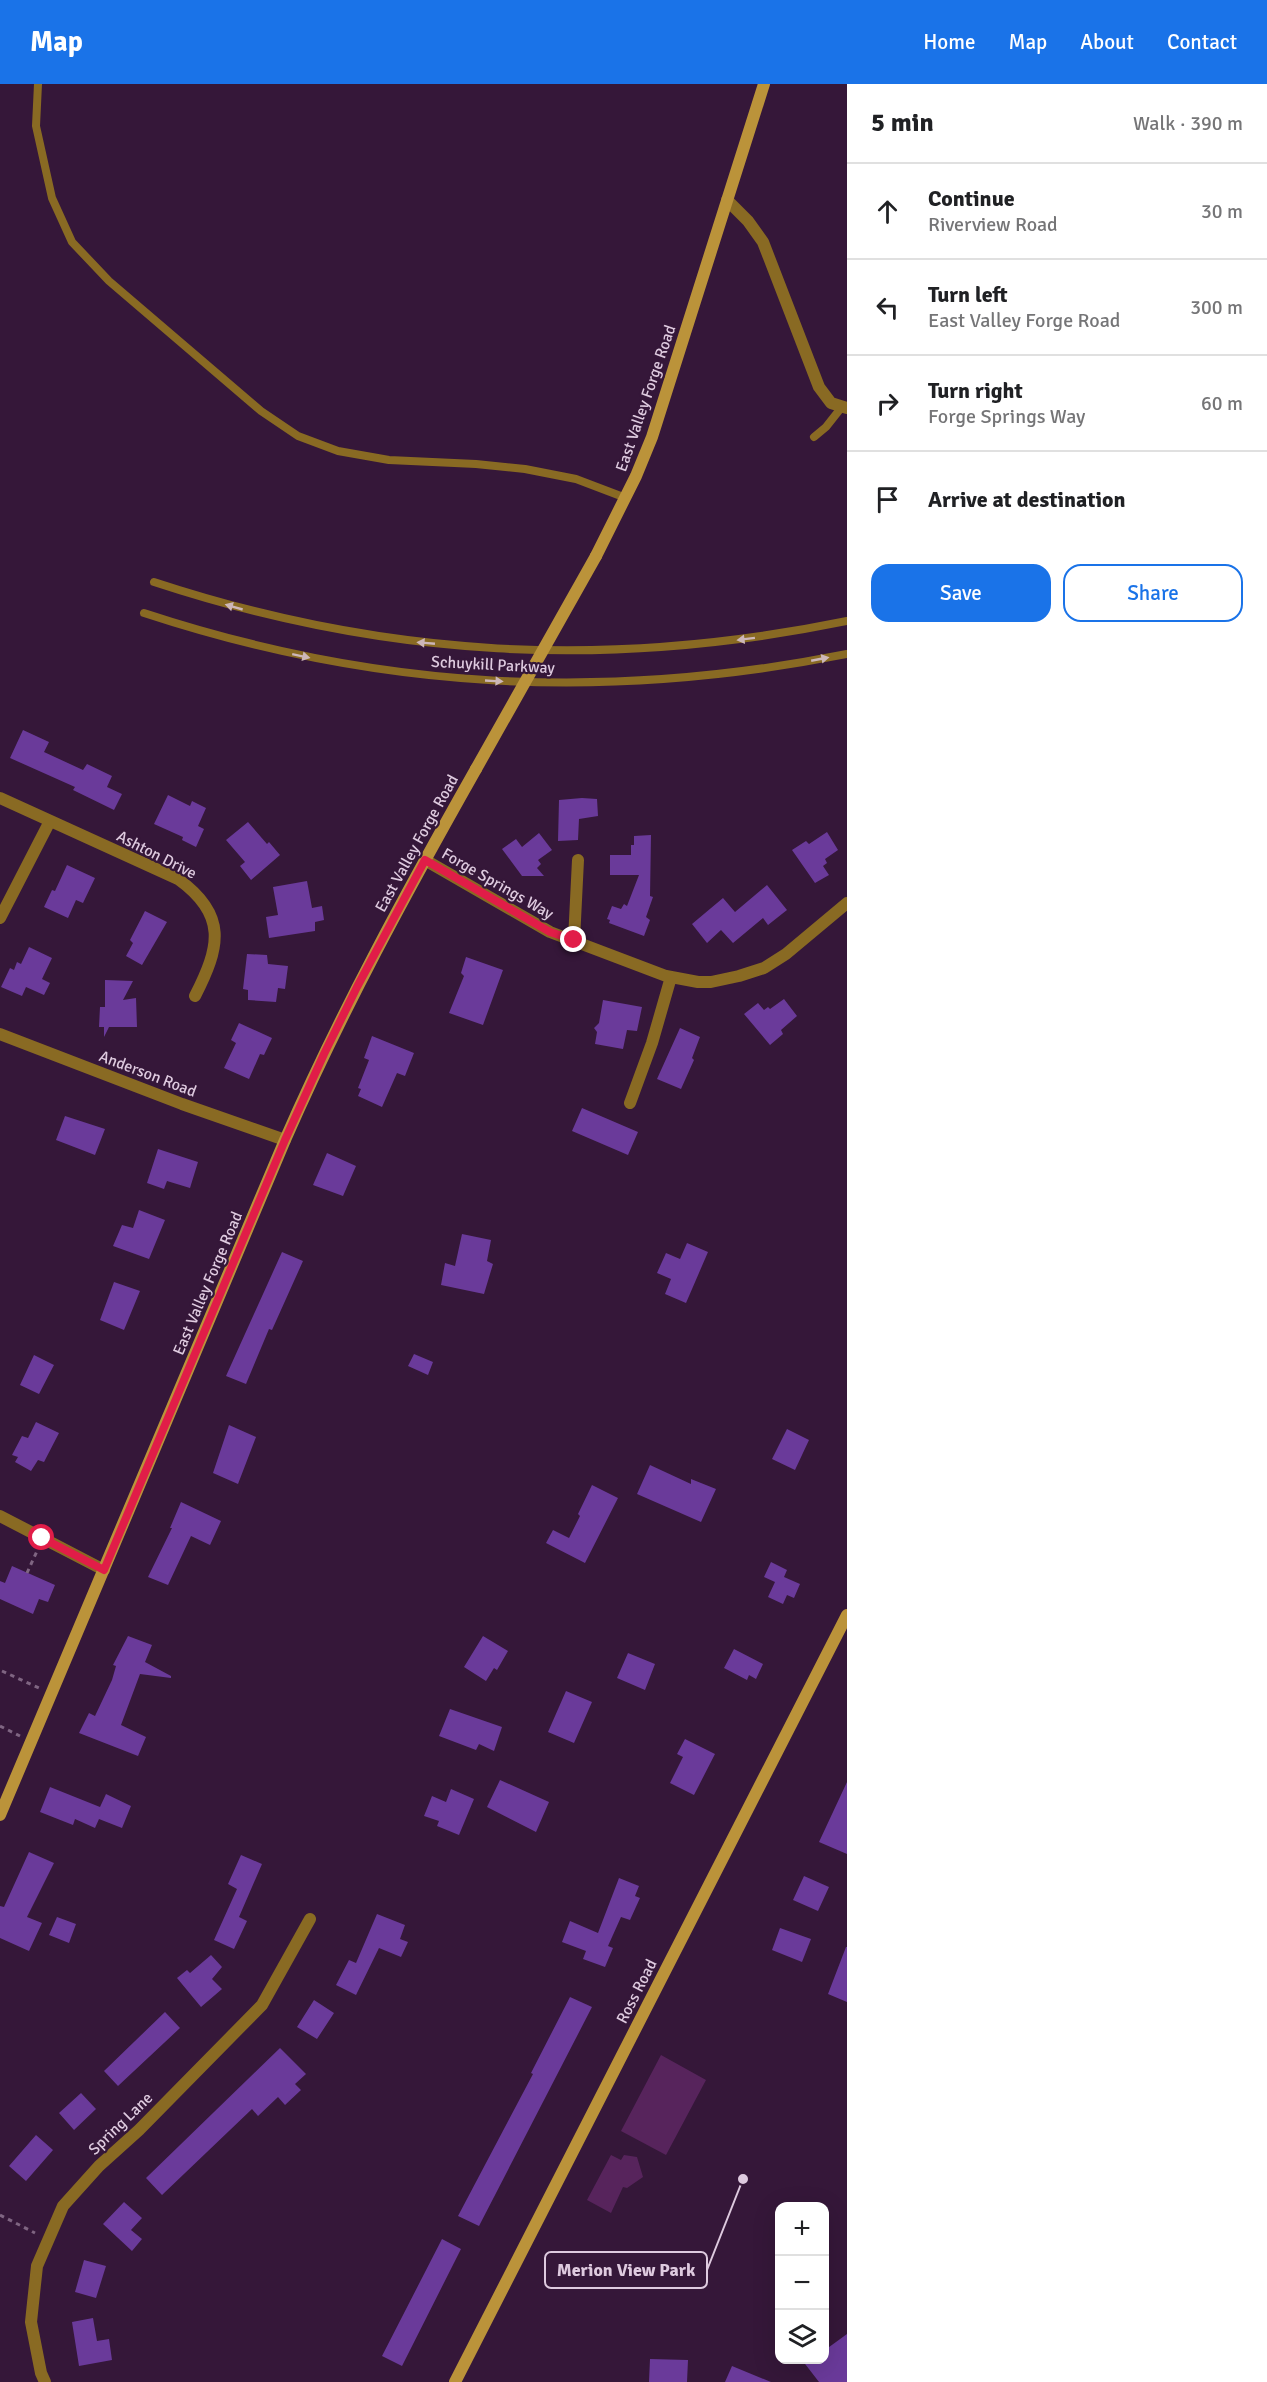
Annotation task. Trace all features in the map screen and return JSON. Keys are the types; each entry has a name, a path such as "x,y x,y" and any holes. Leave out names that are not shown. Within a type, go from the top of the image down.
{"main road":[{"name":"East Valley Forge Road","path":"0,1815 285,1140 357,987 626,498 658,418 764,84"},
{"name":"Ross Road","path":"455,2382 847,1615"}],"street":[{"path":"727,200 748,221 763,242 824,397 844,408"},
{"name":"Ashton Drive","path":"0,798 178,879 196,892 209,910 215,929 214,951 209,969 195,996"},
{"path":"0,918 50,821"},
{"name":"Forge Springs Way","path":"425,860 550,932 671,977 711,982 764,968 786,954 847,903"},
{"path":"574,940 578,860"},
{"path":"630,1103 652,1042 671,977"},
{"name":"Anderson Road","path":"0,1034 183,1104 285,1140"},
{"path":"1,1518 104,1570"},
{"name":"Spring Lane","path":"45,2382 41,2373 31,2322 37,2266 63,2206 99,2166 147,2122 262,2005 310,1919"}],"lane":[{"path":"38,84 36,126 52,198 72,242 109,281 261,411 298,436 338,451 389,460 525,469 576,479 626,498"},
{"path":"814,437 844,408"},
{"name":"Schuykill Parkway","path":"154,582 249,611 312,626 410,642 474,647 575,651 678,646 747,639 847,621"},
{"name":"Schuykill Parkway","path":"144,612 251,645 306,657 406,674 460,679 575,683 637,681 752,670 847,654"}],"path":[{"path":"27,1573 42,1538"},
{"path":"2,1671 52,1693"},
{"path":"0,1726 32,1741"},
{"path":"0,2215 34,2233"}],"shaded area":[{"path":"661,2055 706,2080 666,2155 621,2131"},
{"path":"611,2155 621,2160 624,2155 637,2157 643,2177 627,2188 623,2187 611,2213 587,2200"}],"building":[{"path":"23,730 49,742 44,752 83,770 87,764 112,776 107,787 122,794 114,810 73,790 75,787 10,758"},
{"path":"168,795 190,806 192,801 206,808 198,826 204,829 196,847 182,840 183,837 154,824"},
{"path":"597,799 598,816 579,819 578,840 558,841 559,800"},
{"path":"248,822 280,855 251,880 240,866 245,862 226,840"},
{"path":"827,832 838,850 825,859 827,863 823,866 829,875 815,883 792,850 806,841 809,844"},
{"path":"539,833 552,850 538,860 541,864 537,868 544,876 522,876 502,849 516,839 522,847"},
{"path":"651,835 650,896 653,897 646,917 650,920 644,936 609,923 610,920 607,919 612,906 621,909 624,904 627,906 639,875 610,875 610,855 631,855 634,836"},
{"path":"67,865 95,878 83,903 76,900 68,918 44,907 52,890 55,891"},
{"path":"307,881 312,908 322,906 324,920 315,922 315,931 269,938 266,917 278,915 273,887"},
{"path":"767,885 787,910 768,925 763,918 733,943 721,930 707,943 692,924 723,898 735,912"},
{"path":"145,911 167,922 142,965 126,956 133,943 130,940"},
{"path":"29,947 52,958 42,979 50,983 44,995 26,987 22,996 1,987 10,968 14,970 17,962 21,964"},
{"path":"247,954 267,955 268,964 288,966 285,989 278,988 276,1002 248,1000 248,990 243,989"},
{"path":"466,957 503,970 483,1025 449,1013 464,976 461,973"},
{"path":"105,980 133,981 123,1000 136,998 137,1027 109,1027 104,1037 104,1027 99,1027 100,1007 105,1007"},
{"path":"784,999 797,1016 781,1030 783,1034 770,1045 744,1014 758,1003 764,1010 768,1007 770,1009"},
{"path":"603,1000 642,1007 637,1031 627,1030 623,1049 595,1044 597,1032 594,1028 599,1023"},
{"path":"239,1023 272,1038 264,1055 260,1054 249,1079 224,1068 236,1043 231,1040"},
{"path":"680,1028 700,1037 692,1058 694,1060 681,1089 657,1079"},
{"path":"372,1036 414,1053 405,1076 397,1073 382,1107 358,1096 361,1089 358,1088 369,1060 364,1058"},
{"path":"582,1108 638,1132 628,1155 572,1131"},
{"path":"65,1116 105,1129 95,1155 56,1140"},
{"path":"158,1149 198,1162 190,1188 167,1181 164,1189 147,1183"},
{"path":"327,1153 356,1166 343,1196 313,1185"},
{"path":"139,1210 165,1220 149,1259 113,1246 122,1225 133,1228"},
{"path":"462,1234 491,1240 487,1261 493,1264 484,1294 441,1285 445,1263 455,1266"},
{"path":"687,1243 708,1252 686,1303 665,1294 671,1279 657,1273 666,1253 680,1259"},
{"path":"282,1252 303,1261 272,1330 269,1329 246,1384 226,1376"},
{"path":"114,1282 140,1291 124,1330 100,1320"},
{"path":"414,1354 433,1362 428,1375 408,1366"},
{"path":"34,1355 54,1365 39,1394 20,1385"},
{"path":"36,1422 59,1433 44,1462 38,1460 31,1471 15,1462 18,1457 12,1455 22,1436 28,1438"},
{"path":"229,1425 256,1437 238,1484 213,1473"},
{"path":"787,1429 809,1440 795,1470 772,1459"},
{"path":"650,1465 691,1484 691,1479 716,1489 701,1522 637,1494"},
{"path":"592,1485 618,1498 585,1563 546,1543 553,1530 569,1538"},
{"path":"181,1502 221,1521 210,1545 191,1536 168,1585 148,1577 172,1528 170,1528"},
{"path":"771,1562 787,1570 784,1577 800,1584 794,1598 787,1595 783,1604 768,1597 775,1582 764,1577"},
{"path":"12,1566 55,1585 48,1602 39,1599 33,1614 0,1599 0,1581 5,1583"},
{"path":"128,1636 152,1645 145,1662 171,1676 171,1678 140,1674 121,1725 146,1737 138,1756 79,1733 89,1713 95,1716 112,1680 116,1666 113,1665"},
{"path":"483,1636 508,1651 497,1670 494,1668 486,1681 464,1667"},
{"path":"734,1649 763,1664 756,1679 749,1675 747,1680 724,1668"},
{"path":"628,1653 655,1664 645,1690 617,1678"},
{"path":"566,1691 592,1702 574,1743 548,1732"},
{"path":"450,1709 502,1727 494,1751 479,1744 476,1750 439,1736"},
{"path":"685,1739 715,1754 694,1795 670,1783 683,1757 677,1754"},
{"path":"500,1780 549,1802 536,1832 487,1807"},
{"path":"847,1782 847,1854 819,1842"},
{"path":"50,1787 100,1807 106,1794 131,1806 122,1828 99,1819 95,1828 75,1819 73,1825 40,1812"},
{"path":"451,1789 474,1799 459,1835 437,1826 439,1821 424,1816 432,1796 446,1802"},
{"path":"29,1852 54,1863 27,1917 42,1923 29,1951 0,1938 0,1906 4,1907"},
{"path":"241,1855 262,1864 239,1917 247,1921 234,1949 214,1940 237,1889 228,1884"},
{"path":"804,1876 829,1887 818,1911 793,1900"},
{"path":"619,1878 639,1886 635,1896 640,1898 630,1920 621,1917 608,1946 613,1948 605,1967 583,1959 586,1951 562,1942 570,1921 598,1933"},
{"path":"377,1914 405,1925 400,1939 408,1942 401,1957 379,1948 356,1995 336,1985 349,1960 356,1963"},
{"path":"57,1917 76,1924 69,1943 49,1935"},
{"path":"780,1928 811,1939 802,1962 772,1950"},
{"path":"847,1947 847,2002 828,1994"},
{"path":"211,1955 222,1967 212,1979 222,1989 201,2007 177,1978 187,1970 190,1973"},
{"path":"570,1997 592,2007 479,2226 458,2216 533,2074 531,2073"},
{"path":"314,2000 334,2013 317,2039 297,2027"},
{"path":"165,2012 180,2028 118,2086 104,2071"},
{"path":"280,2048 306,2074 295,2084 301,2090 285,2105 278,2097 258,2116 252,2109 162,2195 146,2178"},
{"path":"81,2093 96,2109 74,2130 59,2113"},
{"path":"36,2135 53,2150 26,2181 9,2166"},
{"path":"124,2202 142,2218 131,2230 142,2239 132,2251 103,2224"},
{"path":"442,2239 461,2249 402,2366 382,2356"},
{"path":"84,2260 106,2266 96,2298 75,2292"},
{"path":"93,2318 97,2341 109,2339 112,2360 79,2366 72,2322"},
{"path":"847,2334 847,2382 819,2382 805,2364 829,2364 829,2347"},
{"path":"650,2359 688,2360 687,2382 649,2382"},
{"path":"732,2366 771,2382 725,2382"}],"place":[{"name":"Merion View Park","path":"743,2179"}],"route":[{"path":"42,1538 104,1570 285,1140 357,987 425,860 550,932 574,940"}]}
